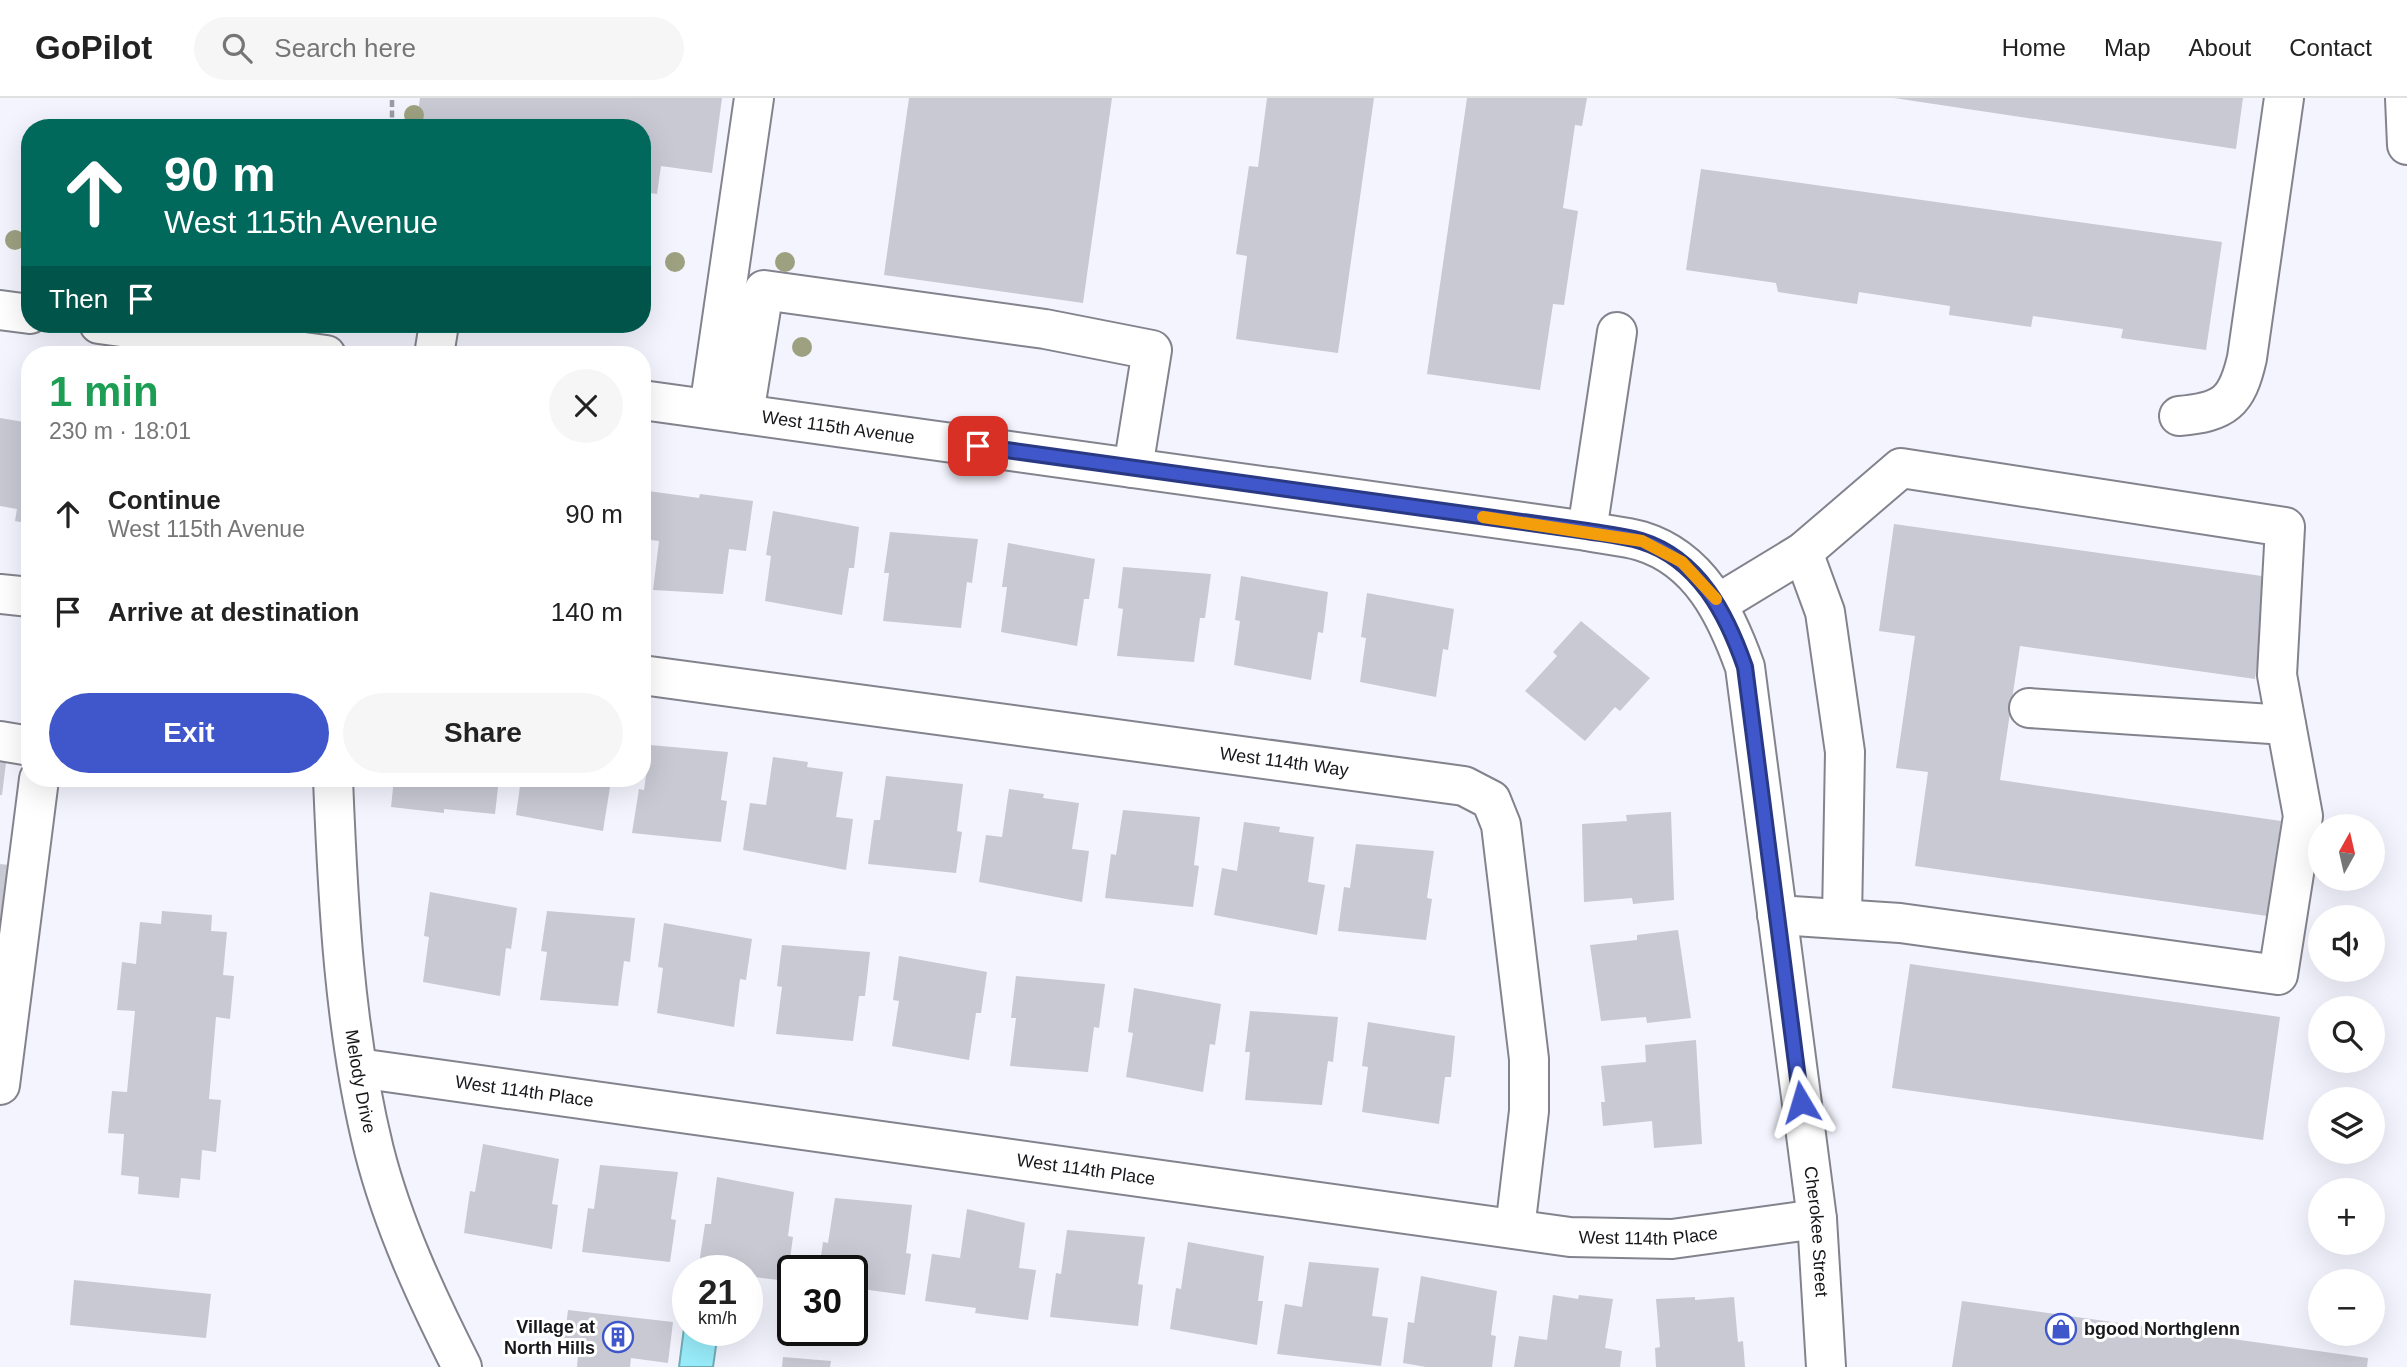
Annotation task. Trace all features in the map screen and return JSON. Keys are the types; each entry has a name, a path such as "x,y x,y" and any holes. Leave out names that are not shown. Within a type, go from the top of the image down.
{"main road":[{"path":"727,412 754,98"},
{"path":"2179,416 2205,414 2228,403 2241,386 2248,358 2284,98"},
{"path":"2405,98 2407,145"},
{"path":"727,412 764,290 1045,329 1152,350 1133,468"},
{"path":"0,310 21,313"},
{"path":"1587,531 1617,332"},
{"path":"165,333 260,346"},
{"name":"West 115th Avenue","path":"651,401 1587,531 1642,541 1682,562 1719,603"},
{"path":"1719,603 1803,552 1901,468 2285,527 2277,675 2304,816 2278,975 1900,923 1777,915"},
{"path":"1803,552 1825,612 1845,752 1842,919"},
{"path":"0,594 21,596"},
{"name":"Cherokee Street","path":"1719,603 1745,667 1817,1219 1826,1367"},
{"name":"West 114th Way","path":"651,676 1464,786 1486,796 1502,825 1529,1059 1529,1111 1515,1229"},
{"path":"2029,708 2287,725"},
{"path":"0,741 21,744"},
{"path":"0,1085 38,787"},
{"name":"Melody Drive","path":"333,787 345,977 358,1068 374,1150 415,1266 462,1367"},
{"name":"West 114th Place","path":"358,1068 1570,1237 1638,1241 1672,1239 1817,1219"}],"path":[{"path":"392,98 392,119"}],"water":[{"path":"682,1346 716,1346 713,1367 679,1367"}],"building":[{"path":"420,98 722,98 712,173 661,166 657,194 651,193 651,119 417,119"},
{"path":"909,98 1112,98 1083,303 884,275"},
{"path":"1267,98 1374,98 1338,353 1236,339 1247,256 1236,254 1249,166 1258,167"},
{"path":"1467,98 1587,98 1582,126 1575,125 1563,208 1578,211 1564,305 1553,304 1540,390 1427,374"},
{"path":"1894,98 2243,98 2236,149"},
{"path":"1701,169 2222,242 2206,350 2121,338 2123,329 2033,316 2031,327 1949,315 1950,306 1859,292 1857,304 1778,292 1776,283 1686,270"},
{"path":"0,418 21,422 21,522 15,521 17,509 0,506"},
{"path":"651,491 753,501 746,551 729,549 723,594 653,590 659,541 651,540"},
{"path":"773,511 859,527 854,568 849,568 842,615 765,601 771,556 766,555"},
{"path":"1894,524 2269,577 2255,679 2020,646 2000,780 2281,821 2267,916 1915,866 1928,772 1896,768 1915,636 1879,631"},
{"path":"890,532 978,539 972,583 967,582 961,628 883,621 889,573 884,573"},
{"path":"1008,543 1095,559 1089,599 1084,599 1077,646 1001,632 1007,587 1002,587"},
{"path":"1123,567 1211,574 1205,618 1200,618 1194,662 1117,656 1123,609 1118,608"},
{"path":"1241,576 1328,592 1323,633 1318,632 1311,680 1234,665 1240,621 1235,620"},
{"path":"1367,593 1454,609 1448,650 1443,649 1436,697 1360,682 1366,638 1361,637"},
{"path":"1581,621 1650,678 1620,711 1615,707 1585,741 1525,691 1557,656 1553,652"},
{"path":"651,745 728,752 721,800 727,801 721,842 632,833 639,789 644,790 644,787 651,787"},
{"path":"773,757 808,762 807,767 843,772 836,817 853,819 846,870 743,850 750,803 766,805"},
{"path":"0,762 6,763 2,795 0,795"},
{"path":"886,776 963,784 957,831 962,832 956,873 868,864 874,820 880,820"},
{"path":"393,787 498,787 495,814 444,809 444,813 391,807"},
{"path":"520,787 610,787 603,831 516,815"},
{"path":"1009,789 1044,794 1043,798 1079,803 1072,849 1089,851 1082,902 979,882 986,835 1002,837"},
{"path":"1123,810 1200,817 1194,865 1199,866 1193,907 1105,898 1111,854 1116,855"},
{"path":"1671,812 1674,900 1633,904 1632,898 1584,902 1582,824 1627,821 1626,815"},
{"path":"1244,822 1280,827 1279,832 1314,837 1308,882 1325,885 1317,935 1214,915 1222,868 1237,871"},
{"path":"1356,844 1434,851 1427,898 1432,899 1426,940 1338,931 1344,887 1350,888"},
{"path":"0,864 9,865 2,923 0,923"},
{"path":"430,892 517,908 511,949 506,948 500,996 423,982 429,937 424,936"},
{"path":"162,911 212,915 211,931 227,932 223,975 234,976 230,1019 216,1017 209,1099 221,1100 216,1152 202,1150 200,1180 181,1178 179,1198 138,1194 139,1177 121,1175 124,1134 108,1133 112,1091 127,1092 135,1011 117,1010 122,962 136,964 140,922 161,924"},
{"path":"547,911 635,918 630,962 624,961 618,1006 540,1000 547,952 541,951"},
{"path":"664,923 752,939 746,980 740,979 734,1027 657,1013 663,968 658,967"},
{"path":"1678,930 1691,1018 1647,1023 1646,1017 1601,1021 1590,945 1637,940 1637,935"},
{"path":"782,945 870,952 865,996 859,996 853,1041 776,1034 782,987 777,986"},
{"path":"899,956 987,972 981,1013 976,1013 969,1060 892,1046 899,1001 893,1000"},
{"path":"1910,964 2280,1017 2263,1140 1892,1088"},
{"path":"1016,976 1105,984 1099,1028 1094,1027 1088,1072 1010,1066 1016,1018 1011,1018"},
{"path":"1134,988 1221,1004 1215,1045 1210,1044 1203,1092 1126,1077 1133,1033 1128,1032"},
{"path":"1250,1011 1338,1017 1333,1062 1328,1061 1322,1105 1245,1100 1250,1052 1245,1052"},
{"path":"1368,1022 1455,1036 1451,1077 1445,1077 1439,1124 1362,1112 1368,1067 1362,1066"},
{"path":"1696,1040 1702,1144 1654,1148 1652,1121 1603,1126 1601,1102 1605,1102 1601,1066 1646,1062 1645,1045"},
{"path":"483,1144 559,1159 552,1204 558,1205 552,1249 464,1233 470,1191 475,1192"},
{"path":"600,1165 678,1172 671,1219 676,1220 670,1262 582,1252 588,1208 594,1209"},
{"path":"717,1177 794,1192 788,1236 793,1237 791,1255 777,1255 777,1280 763,1278 763,1255 700,1255 705,1224 711,1224"},
{"path":"835,1198 912,1205 906,1253 911,1254 905,1295 868,1290 868,1255 821,1255 823,1242 828,1243"},
{"path":"967,1209 1025,1223 1019,1268 1036,1270 1028,1320 975,1313 976,1308 925,1301 932,1254 960,1258"},
{"path":"1067,1230 1145,1237 1138,1284 1143,1285 1138,1326 1050,1317 1056,1273 1061,1274"},
{"path":"1188,1242 1264,1256 1258,1301 1263,1301 1257,1345 1170,1329 1176,1288 1181,1289"},
{"path":"1309,1262 1379,1268 1372,1316 1388,1318 1381,1366 1277,1354 1285,1304 1302,1307"},
{"path":"1421,1276 1497,1291 1491,1335 1496,1336 1492,1367 1426,1367 1403,1363 1408,1322 1414,1323"},
{"path":"74,1280 211,1294 206,1338 70,1325"},
{"path":"1553,1295 1578,1299 1579,1295 1613,1299 1605,1348 1622,1351 1620,1367 1514,1367 1519,1336 1547,1340"},
{"path":"1695,1297 1695,1300 1734,1297 1738,1342 1743,1341 1745,1367 1656,1367 1655,1348 1660,1347 1656,1299"},
{"name":"bgood Northglenn","path":"1962,1301 2368,1358 2367,1367 1952,1367"},
{"name":"Village at North Hills","path":"568,1310 672,1322 668,1363 631,1358 630,1367 577,1367 578,1355 563,1352"},
{"path":"783,1357 831,1361 830,1367 782,1367"}],"slow traffic":[{"path":"1483,517 1642,541 1682,562 1716,599"}],"place":[{"name":"bgood Northglenn","path":"2061,1329"},
{"name":"Village at North Hills","path":"618,1337"}],"route":[{"path":"978,446 1587,531 1642,541 1682,562 1719,603 1745,667 1801,1102"}]}
